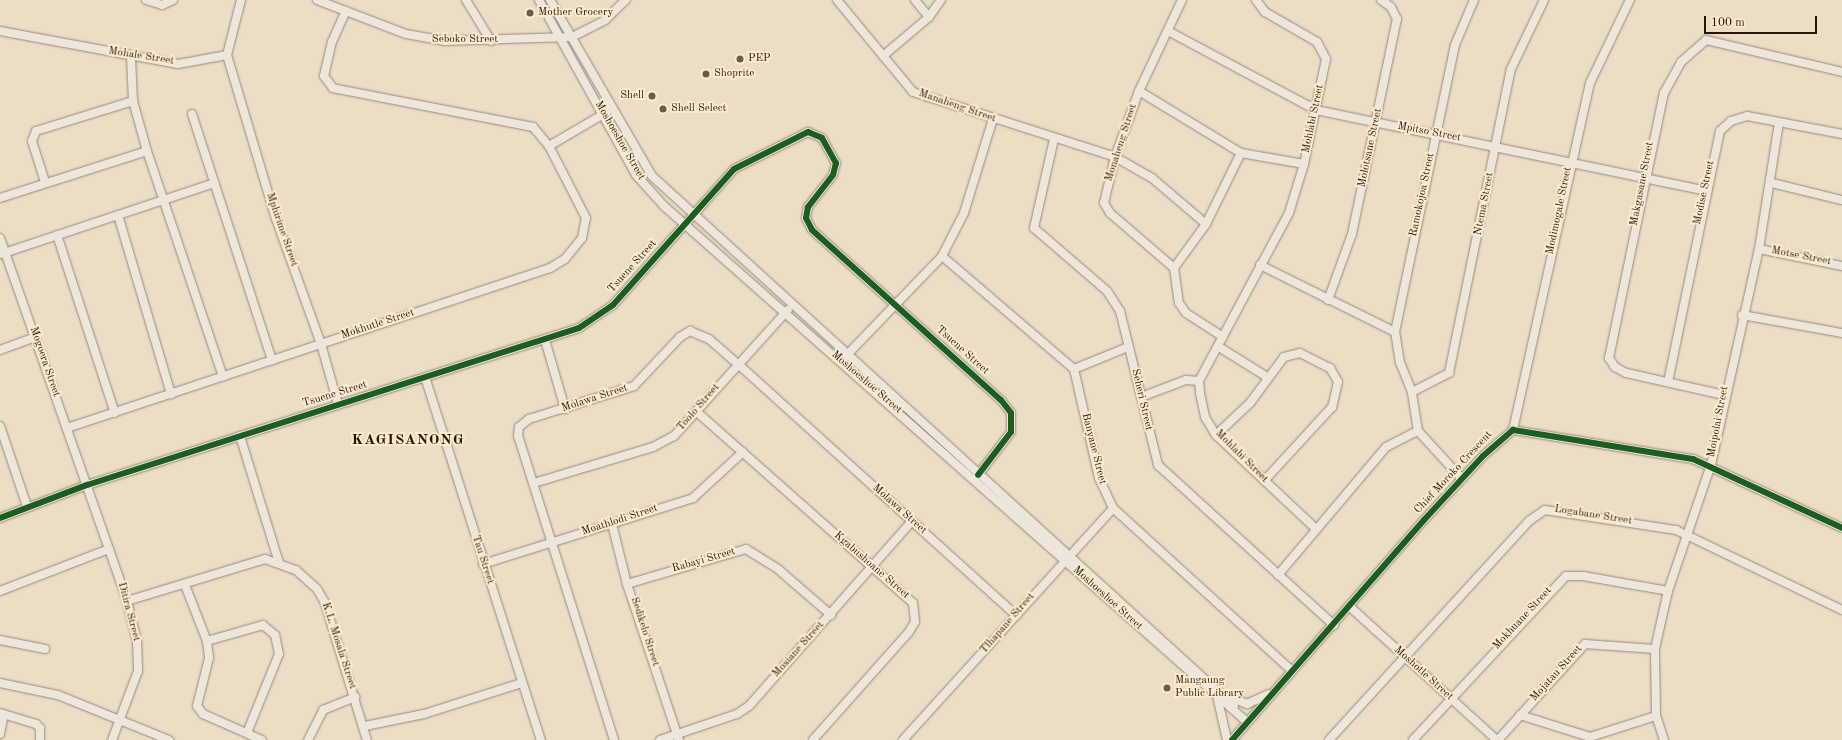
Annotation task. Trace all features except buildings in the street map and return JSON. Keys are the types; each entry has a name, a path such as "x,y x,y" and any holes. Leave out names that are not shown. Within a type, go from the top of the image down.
{"street":[{"path":"146,0 162,5 173,0"},
{"path":"227,54 241,0"},
{"name":"Seboko Street","path":"317,0 425,40 491,41 572,37"},
{"path":"466,0 491,41"},
{"name":"Moshoeshoe Street","path":"539,0 636,175 684,225 785,313 844,358 978,475 1066,557"},
{"name":"Moshoeshoe Street","path":"550,0 652,176 691,216 792,306 844,358 1248,721"},
{"path":"572,37 604,20 626,0"},
{"name":"Manaheng Street","path":"837,0 913,92 993,120 1115,157 1152,178 1206,224"},
{"path":"915,0 929,17"},
{"path":"883,56 929,17 941,0"},
{"name":"Monaheng Street","path":"1174,268 1106,208 1105,197 1115,157 1140,91 1182,0"},
{"name":"Mohlabi Street","path":"1256,0 1265,12 1309,36 1324,50 1326,59 1304,164 1289,213 1260,265 1219,347 1199,381 1205,416 1216,435 1314,527"},
{"name":"Molotsane Street","path":"1328,300 1350,240 1377,123 1397,19 1391,7 1381,0"},
{"name":"Ramokojoa Street","path":"1412,392 1400,363 1395,332 1455,46 1474,0"},
{"name":"Ntema Street","path":"1412,392 1449,374 1516,52 1544,0"},
{"name":"Modimogale Street","path":"1513,430 1571,162 1596,67 1630,0"},
{"name":"Mokhutle Street","path":"67,428 550,268 565,259 582,238 586,218 549,146 540,132 525,122 333,88 324,76 332,42 346,11"},
{"name":"Mohale Street","path":"0,30 178,64 227,54"},
{"name":"Mpitso Street","path":"1168,31 1316,110 1496,146 1706,191"},
{"name":"Makgasane Street","path":"1724,395 1620,371 1609,358 1645,177 1664,94 1682,62 1706,40 1842,72"},
{"name":"Mphirime Street","path":"227,54 276,219 321,344 338,404"},
{"path":"131,56 133,101 147,151 223,377"},
{"path":"1140,91 1241,153 1304,164"},
{"path":"45,182 32,141 36,131 133,101"},
{"path":"549,146 613,108"},
{"path":"192,114 272,360"},
{"name":"Modise Street","path":"1668,382 1715,145 1726,126 1747,116 1842,134"},
{"path":"844,358 894,303 942,256 964,213 993,120"},
{"name":"Moipolai Street","path":"1664,740 1656,716 1655,649 1668,591 1711,465 1724,395 1759,249 1772,183 1780,123"},
{"name":"Tsuene Street","path":"0,518 27,506 87,485 338,404 426,380 544,340 603,315 734,169 754,156 813,132 822,138 836,163 833,175 810,201 808,224 1011,413 1011,432 978,475"},
{"name":"Seheri Street","path":"1054,138 1034,228 1114,300 1124,319 1128,347 1158,465 1334,625"},
{"path":"0,198 45,182 147,151"},
{"path":"1223,337 1186,313 1179,303 1174,268 1206,224 1241,153"},
{"path":"1772,183 1842,200"},
{"path":"3,253 215,184"},
{"path":"118,215 171,394"},
{"path":"57,235 115,412"},
{"name":"Mogoera Street","path":"0,238 3,253 35,337 87,485"},
{"name":"Motse Street","path":"1759,249 1842,266"},
{"path":"942,256 1074,369 1128,347"},
{"path":"1260,265 1395,332"},
{"name":"Toolo Street","path":"534,483 654,447 674,436 792,306"},
{"path":"1742,315 1842,333"},
{"name":"Molawa Street","path":"614,740 518,436 520,427 529,419 565,409 634,386 680,337 690,331 709,339 738,364 911,522 1016,615"},
{"path":"0,350 35,337"},
{"path":"544,340 565,409"},
{"path":"1219,347 1267,377"},
{"path":"1216,435 1250,403 1267,377 1284,357 1300,353 1330,368 1338,382 1332,407 1264,481"},
{"name":"Banyane Street","path":"1074,369 1099,478 1112,508 1292,671"},
{"name":"Tau Street","path":"426,380 483,564 541,740"},
{"path":"1141,397 1186,380 1199,381"},
{"path":"1412,392 1418,431 1462,479"},
{"name":"Kgabushoane Street","path":"697,412 913,603 914,622 812,740"},
{"path":"0,426 27,506"},
{"path":"1513,430 1677,456 1711,465 1842,528"},
{"name":"Chief Moroko Crescent","path":"1232,740 1462,479 1503,437 1513,430"},
{"path":"1278,575 1314,527 1386,447 1418,431"},
{"path":"240,436 279,563"},
{"name":"Moathlodi Street","path":"483,564 612,524 701,493 743,452"},
{"name":"Ditira Street","path":"87,485 127,601 137,641 138,670 122,719 112,740"},
{"name":"Tlhapane Street","path":"903,740 1016,615 1066,557 1112,508"},
{"name":"Logabane Street","path":"1329,740 1404,657 1541,511 1664,527 1842,610"},
{"name":"Mosiane Street","path":"660,740 678,737 737,714 749,706 831,615 911,522"},
{"name":"Sedikelo Street","path":"612,524 627,584 678,737"},
{"path":"0,591 109,549"},
{"name":"Rabayi Street","path":"627,584 746,549 780,570 831,615"},
{"name":"K.L. Mosala Street","path":"127,601 185,585 265,559 279,563 306,576 325,603 365,726 367,740"},
{"name":"Mokhuane Street","path":"1413,740 1566,576 1583,576 1668,591"},
{"path":"185,585 207,641 208,670 197,706 203,714 262,740"},
{"name":"Moshotle Street","path":"1349,606 1497,740"},
{"path":"207,641 263,625 275,635 278,654 247,733"},
{"path":"0,640 45,648"},
{"name":"Mojatau Street","path":"1497,740 1585,644 1655,649"},
{"path":"0,683 58,695 122,719 169,740"},
{"path":"365,726 424,714 522,683"},
{"path":"1217,693 1247,704 1277,688"},
{"path":"1217,693 1224,715 1227,740"},
{"path":"308,740 323,710 355,697"},
{"path":"0,734 2,713 36,724 40,728 40,740"},
{"path":"1520,715 1591,738 1656,716"}],"cycle path":[{"path":"0,518 87,485 579,328 613,305 734,169 808,132 822,138 836,163 833,175 808,207 806,218 812,230 1001,400 1011,413 1011,432 978,475"},
{"path":"1232,740 1424,520 1483,456 1513,430 1693,459 1842,528"}],"place":[{"name":"Mother Grocery","path":"530,13"},
{"name":"PEP","path":"740,59"},
{"name":"Shoprite","path":"706,74"},
{"name":"Shell","path":"652,96"},
{"name":"Shell Select","path":"663,109"},
{"name":"Mangaung Public Library","path":"1167,688"}],"district":[{"name":"KAGISANONG","path":"408,441"}]}
